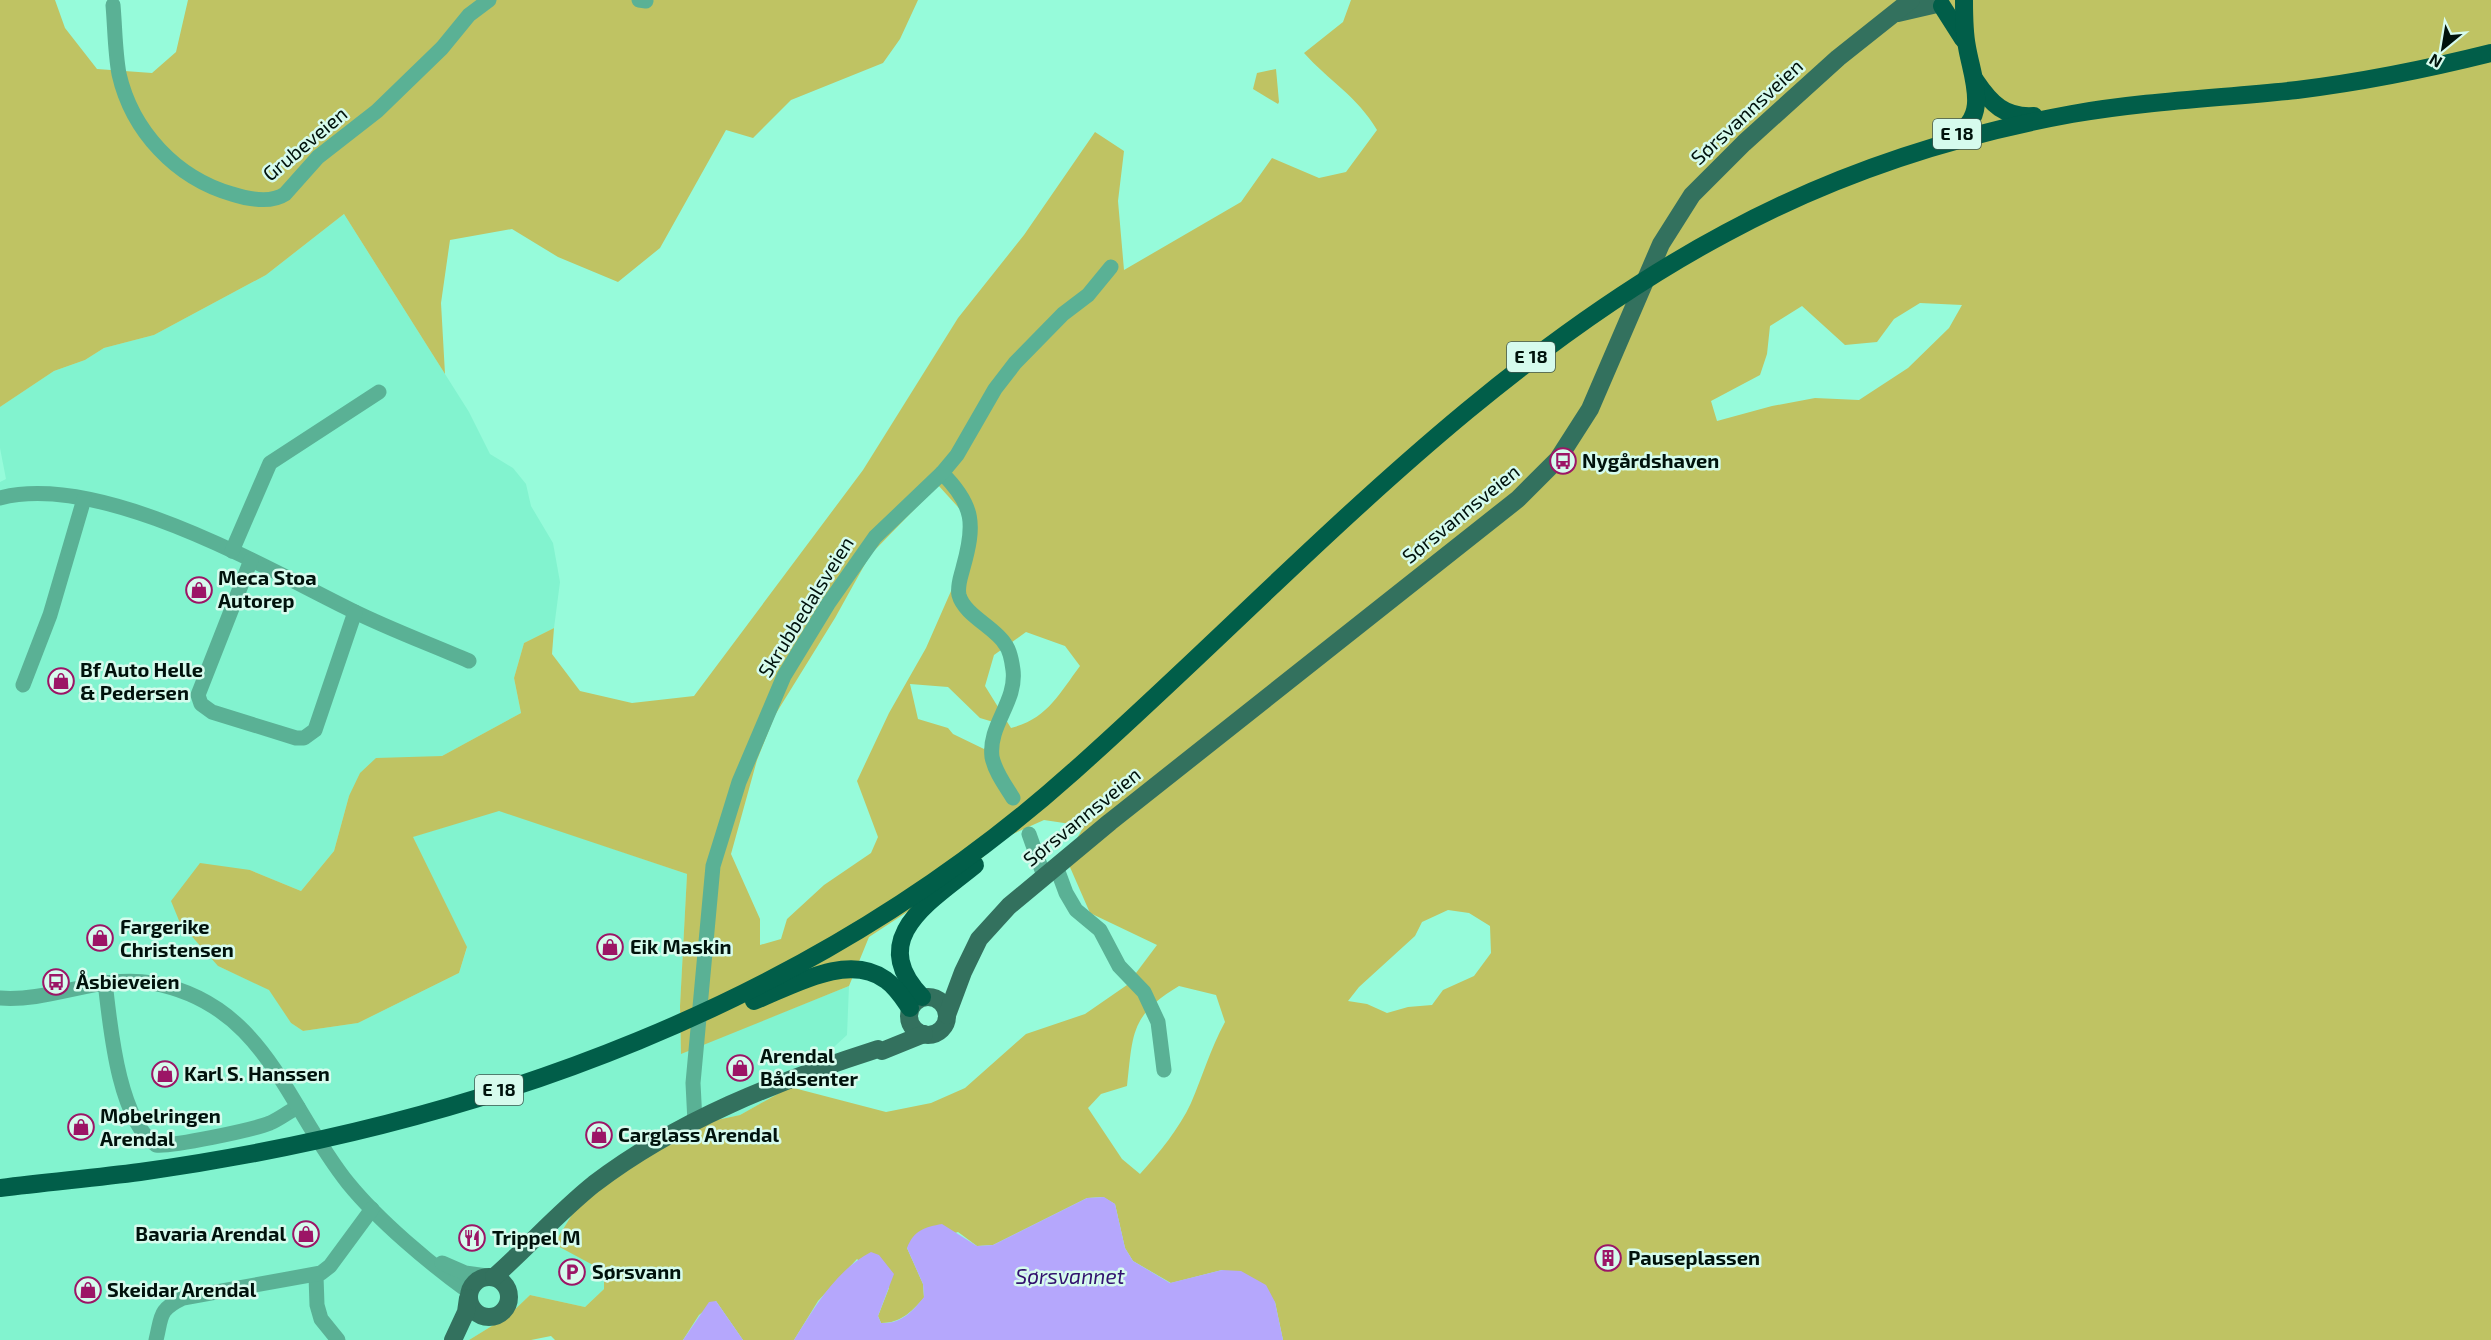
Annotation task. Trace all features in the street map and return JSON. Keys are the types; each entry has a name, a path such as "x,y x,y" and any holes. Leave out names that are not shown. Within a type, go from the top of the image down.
{"highway":[{"name":"E 18","path":"740,1002 854,933 935,880 1011,823 1071,774 1451,422 1540,351 1637,284 1729,231 1814,191 1963,131 1972,121 1977,102 1966,46 1963,0"},
{"name":"E 18","path":"1937,3 1966,46"},
{"name":"E 18","path":"1974,79 1994,106 2013,115 2078,113 2306,89 2436,67 2491,52"},
{"name":"E 18","path":"917,1004 905,979 900,959 904,930 914,915 1072,786 1452,433 1540,361 1632,296 1728,242 1851,185 1962,148 2075,126 2305,98 2432,78 2491,64"},
{"name":"E 18","path":"1898,156 1963,136 2078,113"},
{"name":"E 18","path":"0,1198 136,1183 331,1142 468,1110 586,1073 740,1002 853,945 986,855"},
{"name":"E 18","path":"740,1002 831,971 862,970 885,979 917,1004"},
{"name":"E 18","path":"0,1188 140,1172 310,1146"}],"main road":[{"name":"Sørsvannsveien","path":"947,1015 963,972 986,930 1050,871 1518,499 1558,459 1590,409 1661,244 1692,195 1744,142 1838,58 1911,0"},
{"name":"Sørsvannsveien","path":"1896,14 1937,3 1952,6 1963,0"},
{"name":"Sørsvannsveien","path":"490,1277 534,1242 597,1182 638,1153 695,1122 795,1076 878,1049 896,1035 917,1004 940,992 963,972"},
{"path":"917,1004 943,1004 947,1015 940,1030 924,1034 913,1028 917,1004"},
{"name":"Sørsvannsveien","path":"878,1049 882,1051 924,1034"},
{"name":"Sørsvannsveien","path":"509,1294 511,1281 534,1242"},
{"path":"453,1340 466,1312 469,1295 476,1281 490,1277 504,1283 509,1294 506,1308 468,1331 459,1340"},
{"path":"469,1295 474,1311 486,1317 492,1317"}],"street":[{"name":"Grubeveien","path":"113,6 119,71 126,99 152,141 176,168 203,185 234,195 264,200 278,198 285,194 318,157 377,111 442,48 469,15 489,0"},
{"name":"Skrubbedalsveien","path":"695,1122 693,1083 713,866 739,782 784,676 828,604 874,537 942,473 957,455 995,389 1015,363 1063,314 1088,295 1111,267"},
{"path":"232,551 270,463 379,392"},
{"path":"942,473 960,494 972,520 972,536 958,585 959,595 971,612 1004,641 1012,662 1013,686 992,738 992,758 1012,798"},
{"path":"0,498 45,493 84,499 156,519 232,551 355,612 469,661"},
{"path":"23,685 50,615 84,499"},
{"path":"251,560 198,695 201,704 212,712 296,738 309,736 315,730 355,612"},
{"path":"1029,834 1050,871 1077,910 1100,930 1119,966 1144,992 1158,1022 1164,1070"},
{"path":"0,998 37,998 105,982 131,980 156,984 197,999 232,1018 266,1053 331,1161 372,1209 469,1295"},
{"path":"105,982 125,1097 137,1123 156,1145 180,1144 254,1128 271,1122 298,1107"},
{"path":"156,1340 162,1313 169,1305 183,1298 316,1276 330,1266 372,1209"},
{"path":"425,1255 465,1273 490,1277"},
{"path":"316,1276 317,1305 321,1319 338,1340"}],"shaded area":[{"path":"0,0 55,0 65,28 97,69 152,73 176,52 188,0 918,0 900,39 883,63 791,100 753,138 726,130 660,248 618,282 558,257 512,229 450,240 441,303 445,374 344,214 266,275 154,335 104,348 85,360 54,371 0,407"},
{"path":"1351,0 2491,0 2491,1340 1283,1340 1275,1302 1222,1270 1171,1283 1133,1261 1125,1248 1115,1204 1103,1197 1087,1198 993,1245 977,1246 958,1232 907,1248 923,1284 924,1298 905,1316 894,1321 881,1323 878,1316 889,1288 857,1259 818,1301 794,1340 743,1340 716,1301 699,1315 683,1340 555,1340 551,1336 531,1340 469,1340 508,1316 530,1295 585,1307 604,1289 604,1271 554,1244 581,1200 675,1129 740,1115 790,1087 886,1112 931,1103 965,1088 1026,1034 1085,1014 1127,985 1157,945 1090,913 1066,858 1084,826 1044,820 1004,838 962,876 869,937 849,986 681,1054 680,1006 687,874 499,811 413,837 467,947 459,973 358,1023 303,1031 291,1023 269,990 218,966 180,923 171,901 200,863 250,870 301,891 334,851 349,796 360,773 376,758 442,756 521,713 514,678 524,643 554,628 552,654 580,691 632,703 694,696 863,470 958,318 1024,235 1095,132 1124,151 1118,201 1124,270 1241,202 1272,158 1319,178 1346,172 1377,130 1352,98 1304,53 1343,22","holes":["1920,303 1962,305 1949,328 1908,368 1859,400 1815,398 1772,406 1717,421 1711,401 1760,375 1767,354 1770,326 1802,306 1845,345 1877,342 1894,319","938,485 967,517 962,566 926,648 889,713 857,781 878,837 871,853 824,885 787,919 781,939 760,945 760,919 731,854 757,760 775,715 835,618 870,555","1026,632 1065,646 1080,666 1043,712 1011,728 985,686 994,655","910,684 948,687 980,718 1000,724 984,749 953,734 948,728 918,719","1448,910 1469,913 1490,926 1491,953 1474,976 1443,990 1432,1005 1408,1007 1387,1013 1367,1004 1348,1001 1359,987 1415,936 1422,922","1179,986 1216,995 1225,1022 1181,1122 1140,1174 1122,1159 1088,1108 1101,1094 1127,1086 1133,1039 1137,1027 1151,1007"]},
{"path":"1276,69 1278,104 1253,89 1257,73"},
{"path":"344,214 469,412 490,454 513,468 526,484 531,506 553,543 560,582 554,628 524,643 514,678 521,713 442,756 419,758 349,796 334,851 301,891 250,870 218,966 270,990 291,1023 303,1031 358,1023 459,973 467,948 412,837 499,810 687,874 680,1006 681,1053 849,986 847,1035 790,1087 740,1115 675,1129 604,1271 604,1289 585,1307 530,1295 508,1316 469,1340 0,1340 0,482 6,479 0,448 0,407 54,371 85,360 104,348 154,335 266,275"}],"water":[{"name":"Sørsvannet","path":"1104,1197 1115,1204 1125,1248 1133,1261 1170,1283 1222,1270 1241,1271 1266,1285 1275,1302 1283,1340 794,1340 837,1279 858,1260 871,1252 879,1255 894,1274 878,1316 881,1323 888,1323 910,1312 924,1297 923,1284 907,1248 913,1237 921,1230 942,1224 977,1246 993,1245 1087,1198"},
{"path":"716,1301 743,1340 683,1340 709,1302"}],"place":[{"name":"Nygårdshaven","path":"1563,461"},
{"name":"Meca Stoa Autorep","path":"199,590"},
{"name":"Bf Auto Helle & Pedersen","path":"61,681"},
{"name":"Fargerike Christensen","path":"100,938"},
{"name":"Eik Maskin","path":"610,947"},
{"name":"Åsbieveien","path":"56,982"},
{"name":"Arendal Bådsenter","path":"740,1068"},
{"name":"Karl S. Hanssen","path":"165,1074"},
{"name":"Møbelringen Arendal","path":"81,1127"},
{"name":"Carglass Arendal","path":"599,1135"},
{"name":"Bavaria Arendal","path":"306,1234"},
{"name":"Trippel M","path":"472,1238"},
{"name":"Pauseplassen","path":"1608,1258"},
{"name":"Sørsvann","path":"572,1272"},
{"name":"Skeidar Arendal","path":"88,1290"}]}
